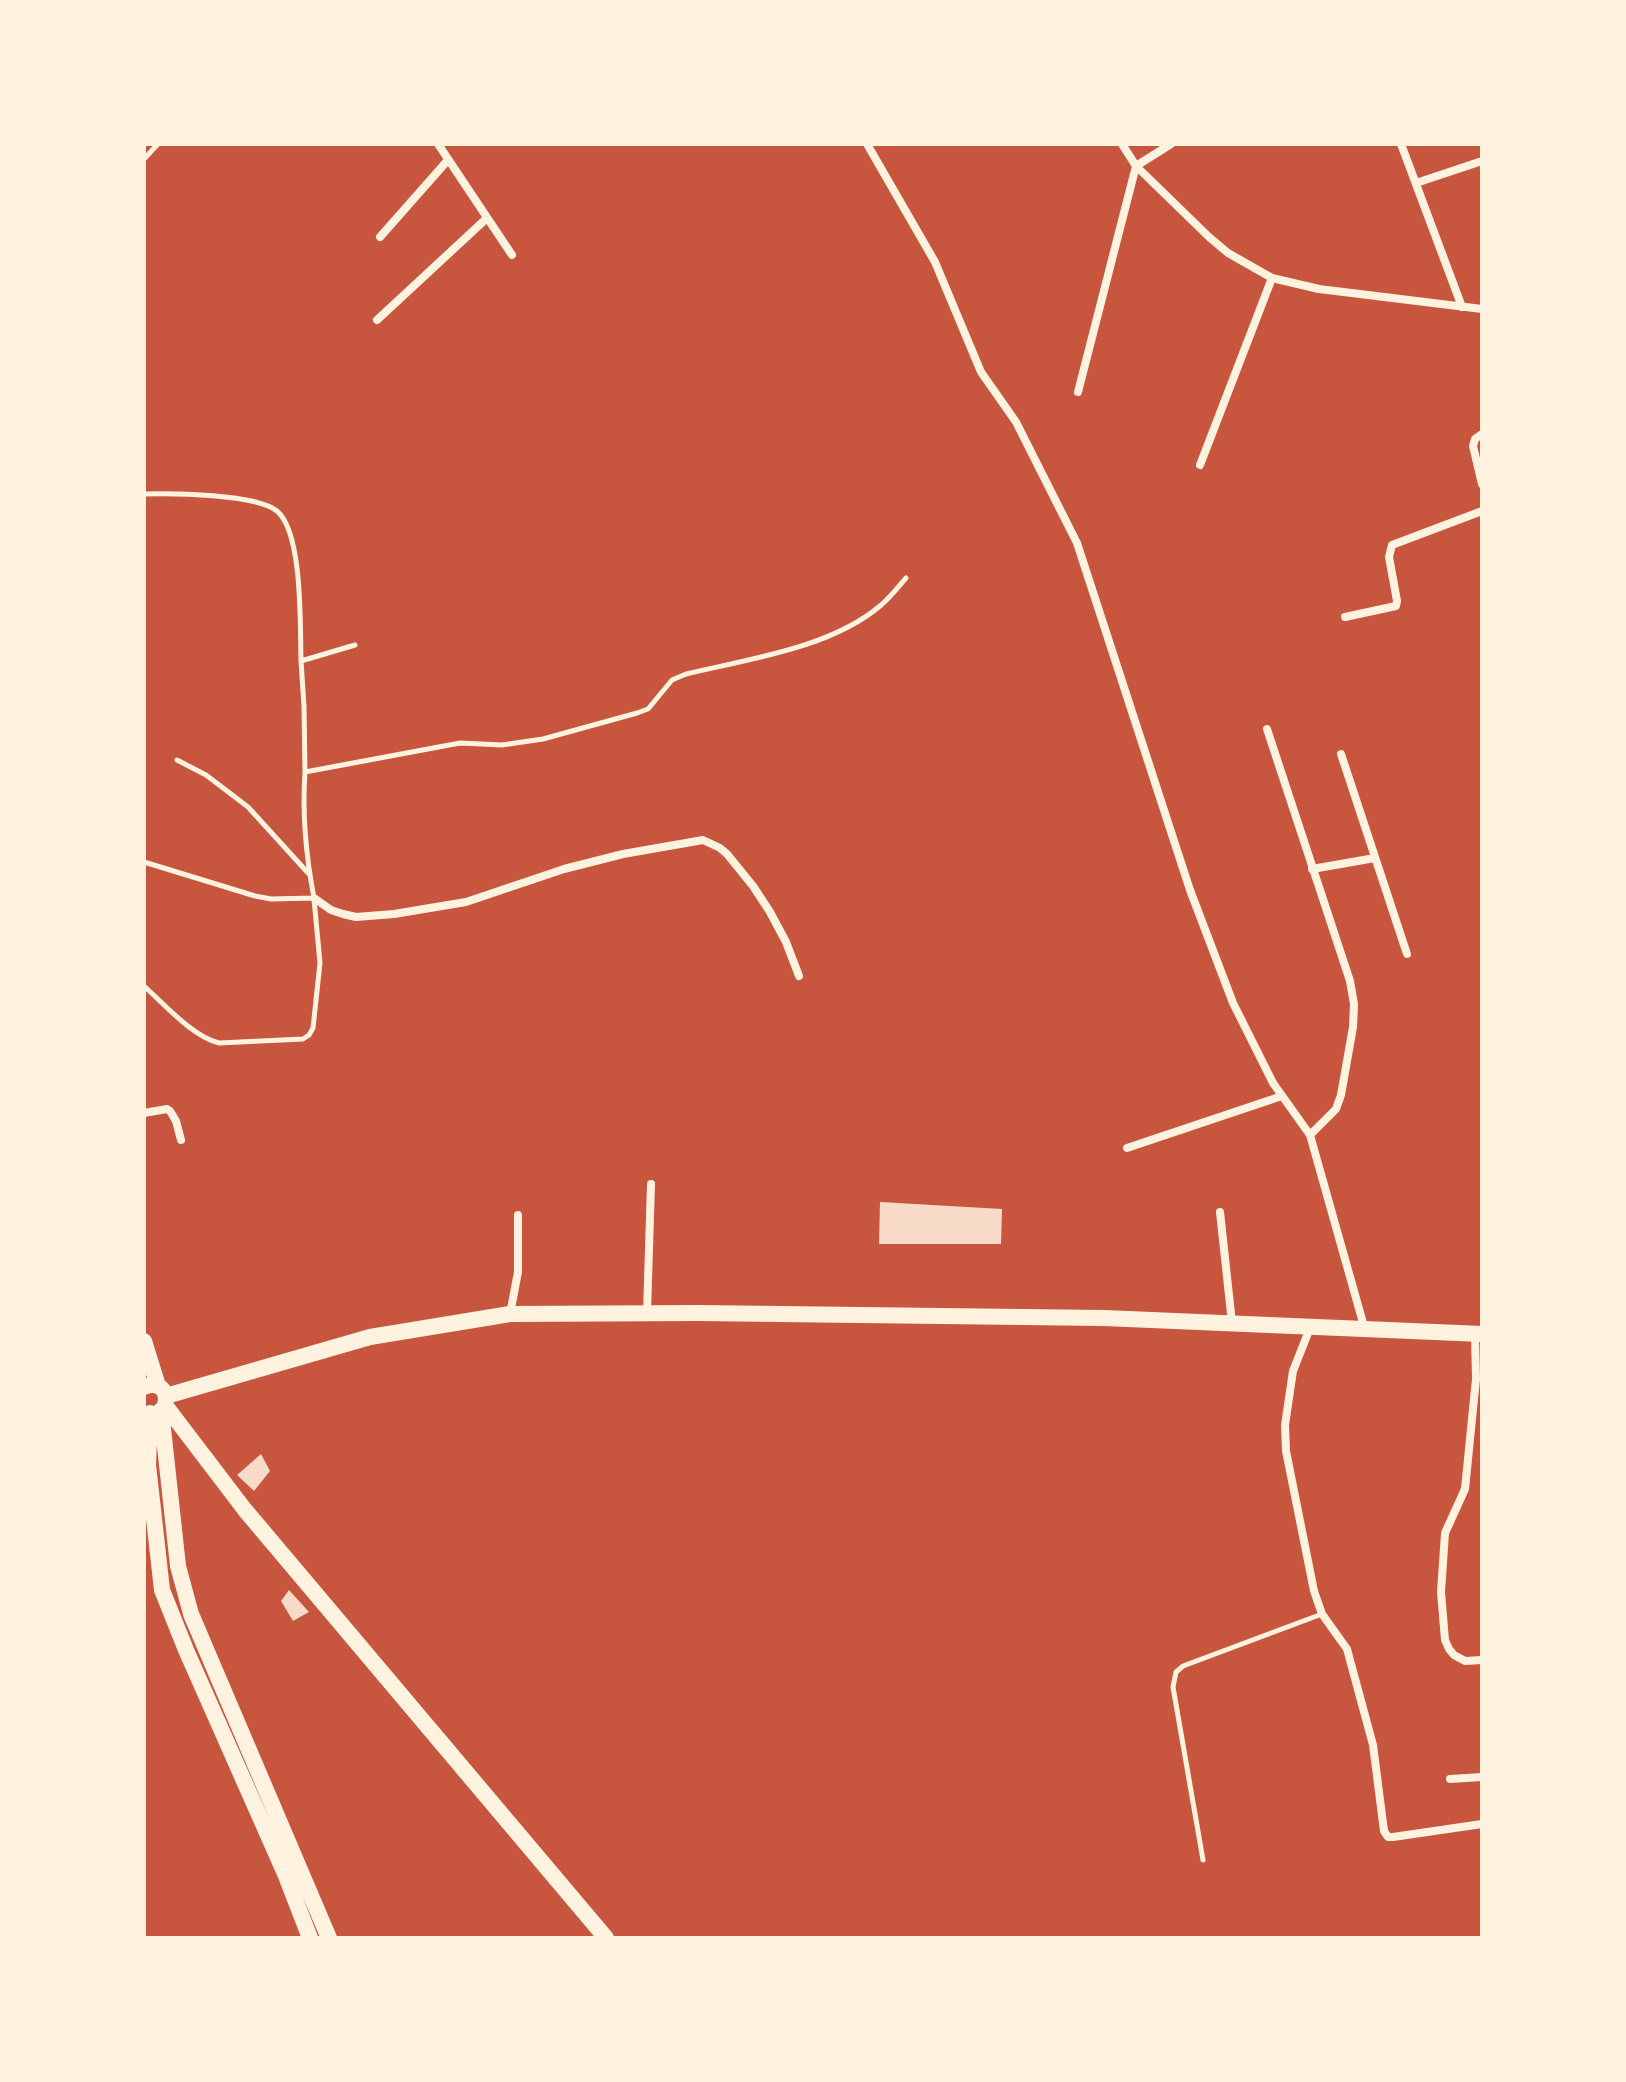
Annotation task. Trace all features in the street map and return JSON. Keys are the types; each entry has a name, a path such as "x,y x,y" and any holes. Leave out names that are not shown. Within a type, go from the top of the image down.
{"main road":[{"path":"154,1396 370,1337 510,1314 1104,1318 1479,1334"},
{"path":"144,1341 178,1566 191,1614 329,1938"},
{"path":"154,1396 148,1465 162,1590 310,1938"},
{"path":"154,1396 245,1510 606,1938"},
{"path":"162,1590 183,1582"},
{"path":"237,1767 254,1760"}],"street":[{"path":"438,144 512,255"},
{"path":"867,144 935,262 981,372 1016,422 1072,531 1190,890 1233,1003 1265,1067 1310,1135 1365,1330"},
{"path":"1122,144 1136,166 1209,237 1228,253 1272,278 1319,289 1482,309"},
{"path":"1078,392 1136,166 1171,144"},
{"path":"1401,144 1462,307"},
{"path":"380,237 448,160"},
{"path":"1416,183 1482,161"},
{"path":"377,320 487,218"},
{"path":"1200,465 1272,278"},
{"path":"1482,434 1475,439 1473,446 1482,484"},
{"path":"1345,617 1396,606 1389,557 1392,545 1482,511"},
{"path":"1267,729 1350,981 1354,1004 1341,1095 1336,1109 1310,1135"},
{"path":"1341,754 1407,954"},
{"path":"314,898 343,914 378,917 466,902 564,869 623,854 703,840 727,854 753,886 786,942 799,976"},
{"path":"1312,869 1375,858"},
{"path":"1127,1148 1282,1096"},
{"path":"144,1113 170,1111 181,1140"},
{"path":"647,1314 651,1184"},
{"path":"1220,1212 1232,1324"},
{"path":"510,1314 518,1272 518,1215"},
{"path":"1310,1328 1293,1371 1285,1425 1286,1451 1314,1591 1322,1614 1342,1640 1350,1657 1373,1745 1384,1831 1393,1837 1482,1824"},
{"path":"1479,1334 1465,1489 1445,1533 1441,1592 1445,1640 1449,1649 1465,1661 1482,1660"},
{"path":"1450,1779 1482,1777"}],"lane":[{"path":"144,159 158,144"},
{"path":"144,494 218,497 266,504 279,513 285,523 295,556 299,601 305,772 302,805 320,963 313,1028 303,1039 211,1041 196,1032 144,986"},
{"path":"305,772 460,743 502,745 543,739 637,713 648,709 672,680 686,674 813,643 852,626 881,605 906,578"},
{"path":"301,661 355,645"},
{"path":"177,760 206,775 248,807 310,875"},
{"path":"144,862 255,896 271,899 314,898"},
{"path":"1203,1860 1173,1687 1176,1672 1183,1666 1322,1614"}],"building":[{"path":"880,1202 1002,1209 1001,1244 879,1244"},
{"path":"261,1454 270,1471 254,1491 237,1475"},
{"path":"289,1590 309,1612 293,1621 281,1601"}]}
